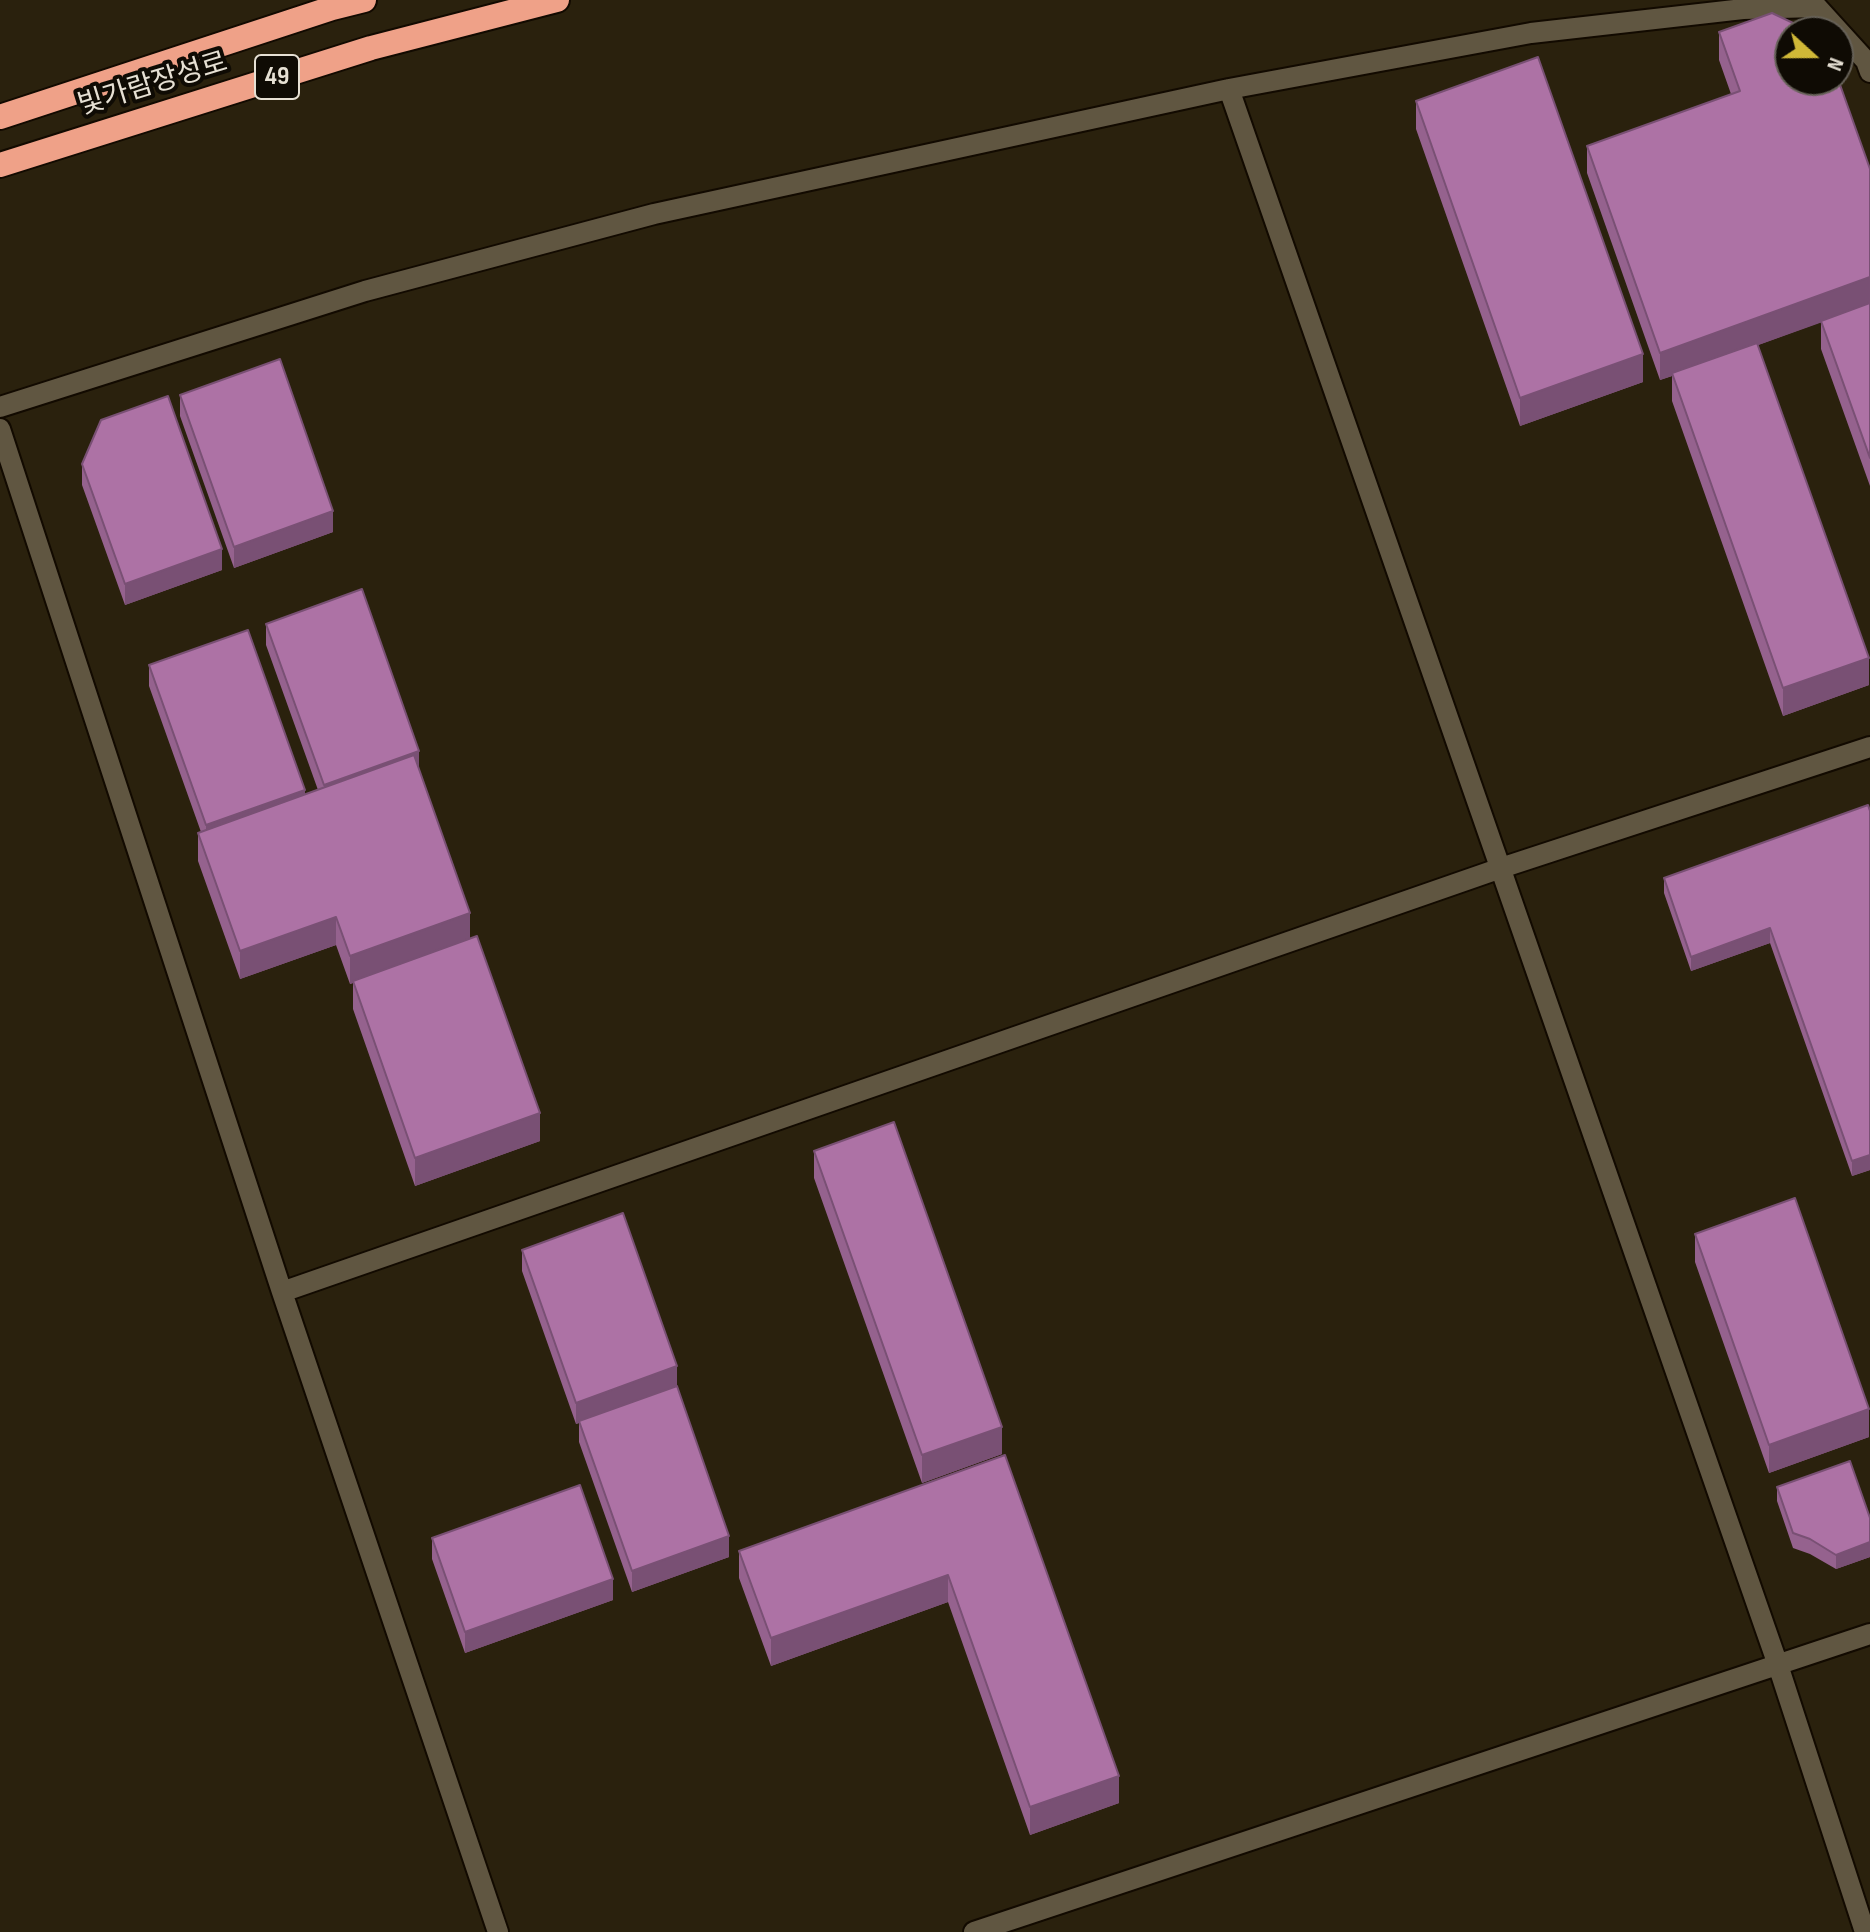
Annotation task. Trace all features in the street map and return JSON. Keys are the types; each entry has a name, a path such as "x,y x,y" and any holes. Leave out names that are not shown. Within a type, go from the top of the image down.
{"highway":[{"name":"빛가람장성로","path":"0,117 364,0"},
{"name":"빛가람장성로","path":"0,165 371,48 557,0"}],"street":[{"path":"0,407 365,291 654,214 1229,89 1531,33 1743,9 1817,7 1866,61 1870,72"},
{"path":"1229,89 1778,1665 1865,1932"},
{"path":"0,429 282,1292 498,1932"},
{"path":"282,1292 1501,868 1870,747"},
{"path":"974,1932 1870,1634"}],"building":[{"path":"1772,13 1778,16 1774,16 1774,96 1844,96 1870,169 1870,277 1660,353 1587,146 1740,91 1719,32"},
{"path":"1538,57 1643,354 1520,398 1416,101"},
{"path":"1870,303 1870,458 1821,321"},
{"path":"1757,343 1869,658 1783,688 1672,373"},
{"path":"280,359 333,511 234,547 180,395"},
{"path":"168,396 222,549 125,584 82,464 101,420"},
{"path":"362,589 419,751 324,785 266,624"},
{"path":"248,630 305,790 206,825 149,665"},
{"path":"414,755 470,913 350,956 336,917 240,951 198,833"},
{"path":"1868,805 1870,1155 1852,1161 1770,928 1691,957 1664,878"},
{"path":"477,936 540,1113 415,1158 353,981"},
{"path":"894,1122 1002,1427 922,1455 814,1151"},
{"path":"1795,1198 1869,1409 1769,1445 1695,1234"},
{"path":"623,1213 677,1366 576,1403 522,1250"},
{"path":"677,1386 729,1536 632,1571 579,1421"},
{"path":"1005,1455 1119,1776 1030,1807 948,1575 771,1638 739,1551"},
{"path":"1850,1461 1870,1518 1870,1542 1836,1555 1810,1539 1793,1533 1777,1487"},
{"path":"580,1485 613,1579 465,1632 432,1538"}]}
